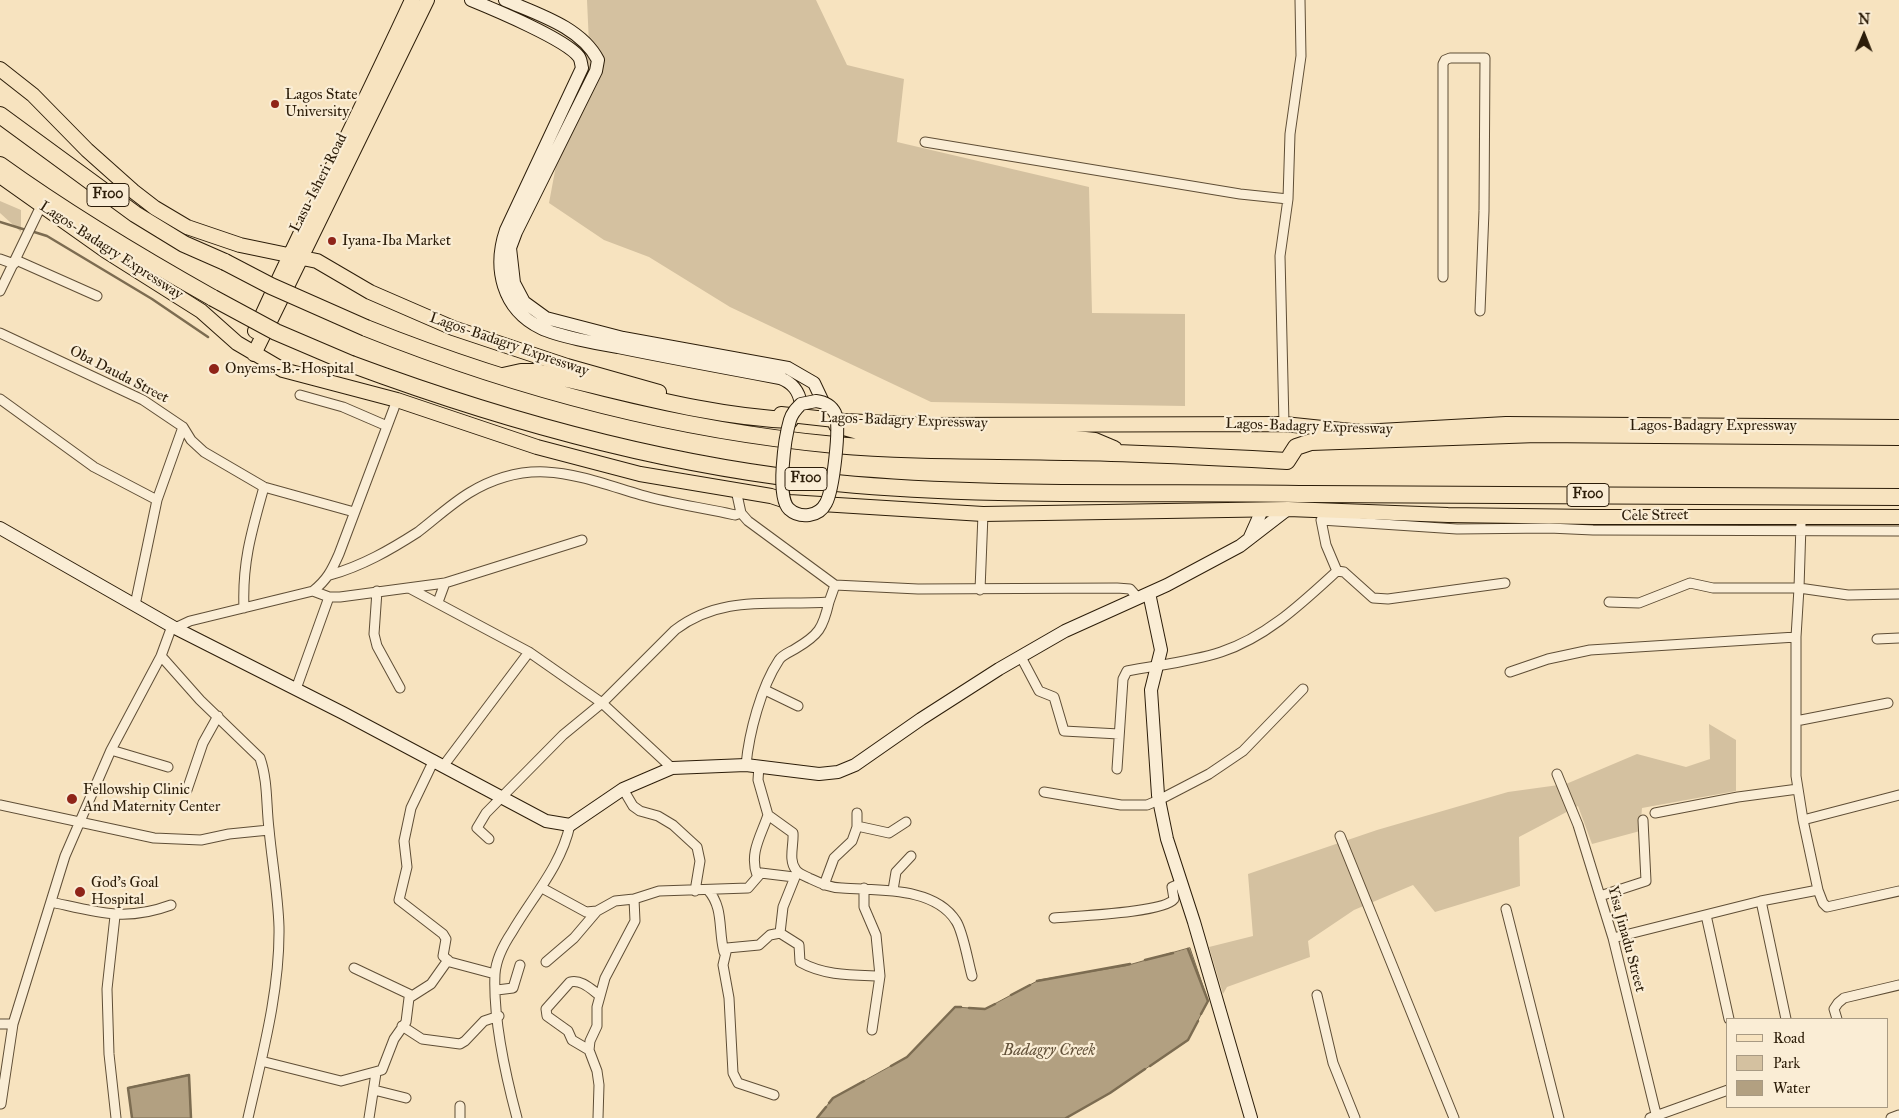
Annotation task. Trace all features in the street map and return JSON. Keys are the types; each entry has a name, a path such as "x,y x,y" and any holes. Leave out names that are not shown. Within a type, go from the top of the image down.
{"highway":[{"name":"Lagos-Badagry Expressway","path":"0,115 135,214 184,244 225,262 271,286 366,328 500,377 574,399 713,429 837,445 1121,453 1287,461 1296,446 1312,442 1537,434 1899,437"},
{"name":"Lagos-Badagry Expressway","path":"0,165 48,200 113,241 213,298 276,332 351,364 409,385 565,434 708,466 836,483 979,492 1899,497"},
{"path":"500,377 521,372 536,372 656,402 718,413 790,420"},
{"path":"494,412 509,424 538,436 646,461 781,487"},
{"path":"837,425 862,432 1095,441 1121,453"},
{"path":"829,494 855,494 966,502 1096,501 1106,499 1117,492"}],"main road":[{"name":"Lasu-Isheri Road","path":"250,352 412,0"},
{"name":"Lasu-Isheri Road","path":"295,256 427,0"},
{"path":"471,0 546,35 574,52 580,59 582,68 506,230 500,248 500,272 512,302 522,314 541,329 665,351 788,368 814,383 823,402 835,413 837,425 829,494 826,504 819,511 803,516 796,514 786,504 781,487 790,420 801,404 811,401 823,402"},
{"path":"505,0 553,22 584,41 598,60 596,71 516,232 510,248 514,283 520,297 546,318 665,351 780,378 794,386 801,404"},
{"name":"Lagos-Badagry Expressway","path":"0,69 33,95 87,150 155,208 187,227 219,239 322,263 370,292 453,328 644,389 716,405 844,421 931,425 1284,424 1361,432 1506,424 1899,427"},
{"name":"Lagos-Badagry Expressway","path":"0,176 106,251 201,311 250,352 282,370 397,400 565,454 640,474 771,496 789,502 983,514 1288,510 1458,523 1486,516 1801,523 1899,517"},
{"path":"1249,540 1262,510"},
{"path":"0,528 174,627 439,763 546,821 570,825 623,789 672,768 752,766 819,774 838,772 867,758 921,718 1065,631 1144,596 1249,540 1288,510"},
{"path":"1144,596 1161,650 1151,690 1159,800 1166,839 1181,883 1251,1118"}],"street":[{"path":"1284,424 1280,256 1288,199 1290,134 1300,56 1300,0"},
{"path":"1443,277 1443,64 1445,60 1450,58 1485,58 1484,211 1480,310"},
{"path":"925,142 1240,194 1288,199"},
{"path":"0,291 41,206"},
{"path":"0,259 15,262 97,296"},
{"name":"Oba Dauda Street","path":"0,333 143,400 183,427 191,440 204,452 264,487 354,512"},
{"path":"300,395 343,407 387,426"},
{"path":"0,399 94,467 157,500"},
{"path":"0,1104 13,1024 66,856 111,750 161,656 174,627 190,621 313,591 330,575 397,400"},
{"path":"135,605 157,500 183,427"},
{"path":"330,575 357,568 418,532 468,494 486,484 508,475 533,470 570,475 669,502 735,515 741,513"},
{"path":"244,608 243,585 246,554 264,487"},
{"path":"736,490 741,513 748,521 835,585 918,590 1117,588 1130,589 1144,596"},
{"path":"980,590 983,514"},
{"path":"1484,530 1486,516"},
{"name":"Cele Street","path":"1337,571 1326,545 1321,520 1458,523 1484,530 1549,528 1593,530 1801,523 1899,531"},
{"path":"1801,523 1796,637 1798,789 1818,890 1823,903 1827,907 1899,891"},
{"path":"313,591 329,597 340,597 445,583 582,540"},
{"path":"1117,769 1124,674 1127,671 1222,652 1245,641 1293,610 1337,571 1344,572 1373,598 1388,599 1505,583"},
{"path":"438,602 445,583"},
{"path":"1609,602 1639,603 1690,583 1713,588 1799,588 1848,595 1899,594"},
{"path":"757,875 753,865 754,848 768,815 752,766 752,731 765,690 780,659 805,644 823,627 835,585"},
{"path":"409,588 529,652 602,703 672,768"},
{"path":"377,591 376,640 400,688"},
{"path":"296,689 329,597"},
{"path":"489,839 477,828 486,813 500,797 563,735 602,703 675,630 700,614 718,607 829,602"},
{"path":"1510,672 1590,650 1796,637"},
{"path":"1877,639 1899,638"},
{"path":"495,974 448,960 444,956 446,939 443,934 400,902 398,897 407,867 404,841 411,808 439,763 529,652"},
{"path":"161,656 200,700 260,758 265,770 269,830 277,897 278,962 261,1061 248,1118"},
{"path":"1021,657 1039,691 1051,694 1054,697 1064,731 1119,734"},
{"path":"1044,792 1121,805 1147,805 1209,774 1243,751 1303,689"},
{"path":"765,690 798,706"},
{"path":"1796,721 1888,703"},
{"path":"187,790 203,743 218,716"},
{"path":"111,750 168,767"},
{"name":"Yisa Jinadu Street","path":"1557,774 1578,824 1613,938 1655,1117"},
{"path":"623,789 633,806 640,811 658,816 673,825 697,846 700,861 695,891"},
{"path":"1655,813 1738,797 1798,789"},
{"path":"1803,820 1899,795"},
{"path":"1,808 180,840 200,840 229,834 269,830"},
{"path":"824,885 834,858 849,845 857,826 857,813"},
{"path":"768,815 793,833 794,843 791,859 795,874 783,907 780,933"},
{"path":"1600,896 1646,881 1643,820"},
{"path":"857,826 889,833 906,822"},
{"path":"517,1118 505,1075 495,974 503,946 542,888 567,841 570,825"},
{"path":"1340,836 1454,1118"},
{"path":"893,890 896,872 911,856"},
{"path":"546,962 574,938 597,911 615,901 634,899 660,891 748,888 757,875 766,872 795,874 824,885 841,888 893,890 932,902 949,912 957,922 972,976"},
{"path":"1054,918 1122,913 1167,904 1174,899 1172,887 1181,883"},
{"path":"542,888 578,909 586,912 597,911"},
{"path":"864,888 864,907 876,935 880,976 872,1030"},
{"path":"708,890 718,902 724,952 723,964 729,998 733,1073 738,1083 774,1095"},
{"path":"1613,938 1761,901 1818,890"},
{"path":"589,1050 597,1026 599,995 612,963 635,922 634,899"},
{"path":"1761,901 1786,1018"},
{"path":"51,902 115,916 156,910 171,905"},
{"path":"1506,909 1559,1118"},
{"path":"1706,915 1729,1018"},
{"path":"115,916 107,989 109,1054 116,1118"},
{"path":"724,952 727,948 733,946 759,945 770,935 780,933 799,944 800,962 812,968 834,974 880,976"},
{"path":"411,995 431,984 448,960"},
{"path":"496,990 513,988 520,965"},
{"path":"354,968 411,995"},
{"path":"598,1118 599,1084 597,1071 589,1050 572,1040 568,1031 547,1016 546,1009 570,982 580,982 599,995"},
{"path":"1837,1018 1834,1009 1838,1002 1844,998 1899,985"},
{"path":"261,1061 330,1080 341,1081 376,1073 382,1070 394,1039 406,1022 411,995"},
{"path":"1317,995 1333,1063 1355,1118"},
{"path":"402,1026 422,1039 460,1044 466,1041 484,1020 498,1016"},
{"path":"0,1024 13,1024"},
{"path":"370,1118 376,1073"},
{"path":"374,1090 406,1098"},
{"path":"1655,1117 1726,1091"},
{"path":"460,1106 460,1118"},
{"path":"1891,1118 1899,1116"}],"green space":[{"path":"587,0 816,0 847,65 904,79 897,142 1089,187 1092,313 1185,314 1185,406 931,402 730,307 649,257 604,240 549,203 565,117 589,44"},
{"path":"0,201 21,210 21,232 0,213"},
{"path":"1709,724 1736,740 1736,791 1642,808 1640,831 1592,844 1578,806 1519,837 1520,886 1435,912 1413,885 1354,910 1308,941 1310,957 1227,987 1223,994 1209,947 1253,936 1248,874 1377,830 1508,792 1566,784 1637,754 1686,767 1710,759"}],"water":[{"name":"Badagry Creek","path":"1190,948 1208,1001 1188,1040 1110,1093 1066,1118 817,1118 833,1098 907,1057 955,1007 985,1009 1039,980 1125,966"},
{"path":"189,1075 191,1118 132,1118 128,1088"}],"waterway":[{"path":"0,222 26,230"},
{"path":"31,231 47,236 152,299 208,337"},
{"path":"1188,949 1208,1001 1201,1014"},
{"path":"1145,960 1173,953"},
{"path":"1037,981 1130,964"},
{"path":"1011,995 1030,985"},
{"path":"969,1008 985,1009 995,1004"},
{"path":"891,1066 907,1057 955,1007 961,1007"},
{"path":"1150,1066 1188,1040 1198,1021"},
{"path":"1066,1118 1110,1093 1145,1069"},
{"path":"132,1118 128,1088 189,1075 191,1118"},
{"path":"829,1103 833,1098 864,1081"},
{"path":"817,1118 826,1107"}],"place":[{"name":"Lagos State University","path":"275,104"},
{"name":"Iyana-Iba Market","path":"332,241"},
{"name":"Onyems-B.-Hospital","path":"214,369"},
{"name":"Fellowship Clinic And Maternity Center","path":"72,799"},
{"name":"God's Goal Hospital","path":"80,892"}]}
